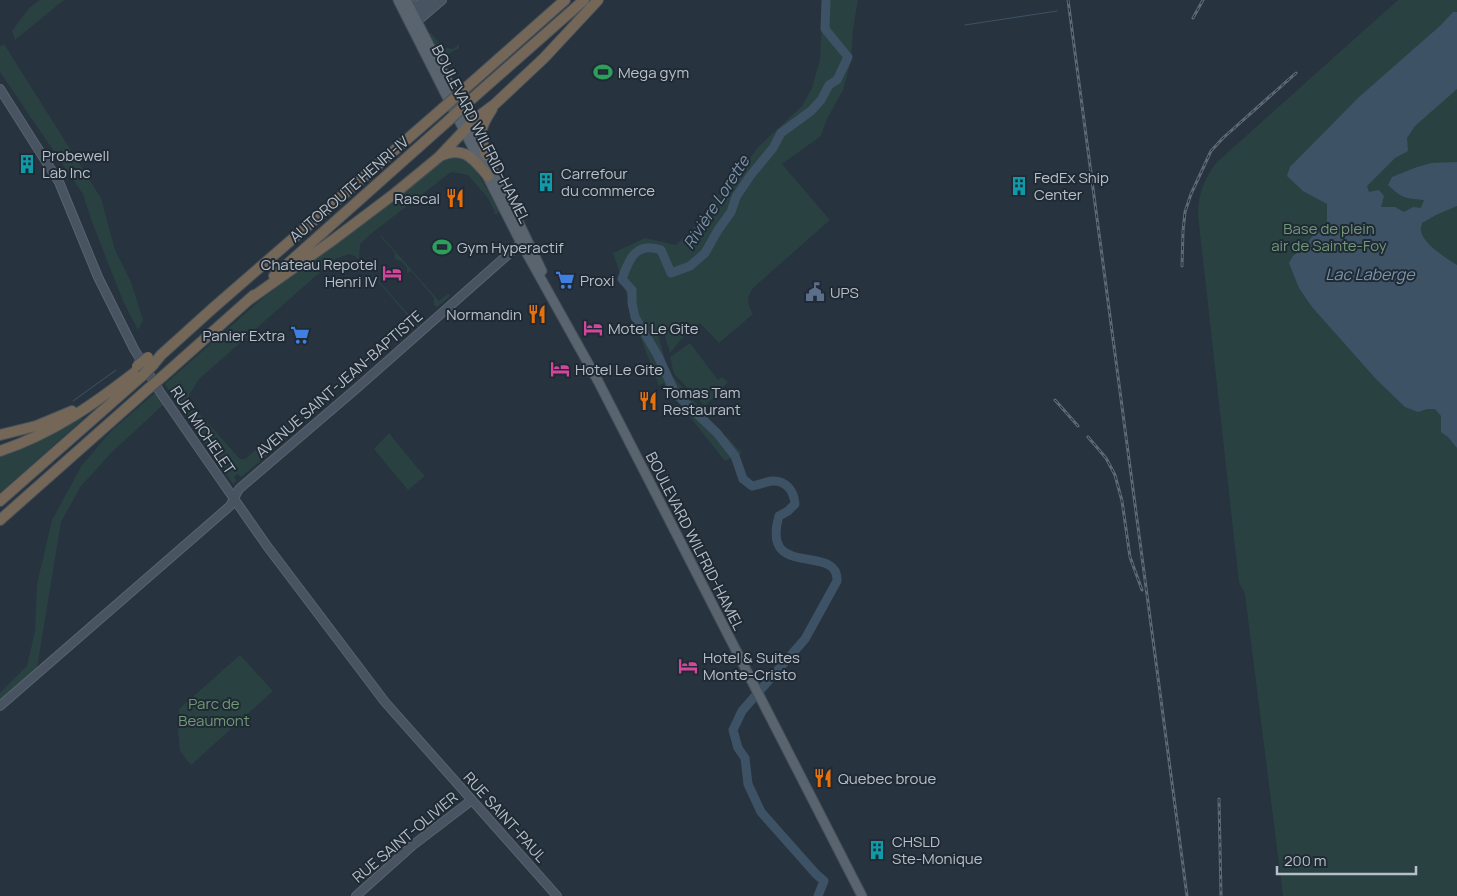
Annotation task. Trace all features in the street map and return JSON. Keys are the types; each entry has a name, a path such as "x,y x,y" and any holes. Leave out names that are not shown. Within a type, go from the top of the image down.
{"highway":[{"name":"AUTOROUTE HENRI-IV","path":"151,361 161,355 565,0"},
{"name":"AUTOROUTE HENRI-IV","path":"0,520 584,0"},
{"path":"250,299 334,240 410,182 544,58 598,0"},
{"path":"486,155 481,135 485,120 495,104"},
{"path":"439,157 457,152 470,156 488,176"},
{"path":"0,501 139,371 212,309"},
{"path":"0,435 36,426 61,416 139,371"},
{"path":"0,451 37,437 66,422 139,371"}],"main road":[{"name":"BOULEVARD WILFRID-HAMEL","path":"398,0 413,21 467,128 520,243 602,389 862,896"},
{"name":"BOULEVARD WILFRID-HAMEL","path":"407,1 413,21"},
{"name":"BOULEVARD WILFRID-HAMEL","path":"467,128 486,155 571,332"}],"street":[{"path":"413,21 430,0"},
{"path":"407,1 415,6 430,0"},
{"path":"413,21 442,0"},
{"name":"RUE MICHELET","path":"0,89 59,182 98,277 134,349 160,392 267,546 400,720 432,756"},
{"name":"AVENUE SAINT-JEAN-BAPTISTE","path":"0,706 219,516 230,506 239,489 357,388 520,243"},
{"name":"RUE SAINT-PAUL","path":"432,756 557,896"},
{"name":"RUE SAINT-OLIVIER","path":"356,896 413,845 472,800"}],"green space":[{"path":"40,0 64,0 15,40 12,31 29,8"},
{"path":"823,0 858,0 853,29 851,61 843,90 827,119 821,136 782,164 830,220 754,287 748,300 753,314 719,343 700,323 684,336 670,353 664,333 658,335 666,363 673,377 710,419 717,433 726,436 742,453 725,461 663,383 659,386 640,336 613,253 645,238 676,245 698,223 718,196 739,174 758,147 802,106 812,88 820,59"},
{"name":"Base de plein air de Sainte-Foy","path":"1398,0 1457,0 1457,896 1283,896 1245,594 1239,582 1198,215 1199,200 1205,181 1217,162"},
{"path":"429,33 443,47 453,49 459,44 459,48 441,58"},
{"path":"4,44 101,198 115,250 131,282 143,320 138,330 123,301 83,194 0,72 0,46"},
{"path":"460,155 473,165 499,211 497,214 492,214 495,212 488,198 468,175 451,172 360,244 359,259 412,318 415,315 421,323 418,328 362,263 355,256 349,254 335,259 199,379 189,395 189,402 240,459 245,459 259,447 263,448 277,436 279,431 286,439 241,477 238,474 234,477 236,481 233,484 165,384 264,297 393,200 443,159"},
{"path":"381,235 439,301 448,294 450,296 437,307 434,305 434,298 411,271 407,273 407,268 401,261 395,259 395,253"},
{"path":"690,343 718,380 722,377 728,382 705,406 674,374 670,357"},
{"path":"155,393 163,405 112,452 81,486 61,522 37,668 0,700 0,693 27,666 35,631 37,584 52,520 82,465 112,430"},
{"path":"82,418 0,493 0,456 39,441"},
{"path":"389,433 425,476 408,490 374,449"},
{"name":"Parc de Beaumont","path":"240,655 273,691 191,765 180,751 179,709"}],"water":[{"name":"Lac Laberge","path":"1453,12 1457,12 1457,89 1415,126 1407,138 1408,151 1395,158 1367,186 1369,192 1379,190 1384,196 1381,207 1395,207 1404,212 1413,207 1421,208 1424,200 1404,197 1388,185 1392,177 1432,163 1457,162 1457,206 1422,223 1421,229 1423,236 1430,246 1457,265 1457,448 1441,432 1441,416 1435,409 1418,412 1405,407 1376,379 1312,307 1299,288 1289,263 1293,256 1305,247 1315,232 1327,224 1327,204 1303,191 1287,176 1290,167 1358,98 1441,25"}],"waterway":[{"name":"Rivière Lorette","path":"818,896 824,881 761,812 748,784 745,758 738,748 733,730 742,711 805,639 837,581 834,570 826,564 815,560 790,555 780,548 776,536 779,516 795,504 791,491 781,482 769,481 752,486 743,479 735,456 717,433 675,393 658,356 635,317 632,290 622,279 631,259 640,250 645,248 661,250 671,273 690,266 705,253 731,212 736,197 773,148 781,133 811,111 821,100 829,85 837,80 848,57 825,29 826,0"},
{"path":"965,25 1057,11"},
{"path":"73,401 116,370"}],"railway":[{"path":"1068,0 1187,896"},
{"path":"1193,18 1203,0"},
{"path":"1182,266 1185,212 1191,194 1211,151 1296,73"},
{"path":"1055,400 1078,426"},
{"path":"1088,437 1106,458 1115,475 1122,501 1130,557 1142,590"},
{"path":"1219,799 1221,896"}],"place":[{"name":"Mega gym","path":"603,72"},
{"name":"Probewell Lab Inc","path":"27,164"},
{"name":"Carrefour du commerce","path":"546,182"},
{"name":"FedEx Ship Center","path":"1019,186"},
{"name":"Rascal","path":"455,198"},
{"name":"Gym Hyperactif","path":"442,247"},
{"name":"Chateau Repotel Henri IV","path":"392,273"},
{"name":"Proxi","path":"565,280"},
{"name":"UPS","path":"815,292"},
{"name":"Normandin","path":"537,314"},
{"name":"Motel Le Gite","path":"593,328"},
{"name":"Panier Extra","path":"300,335"},
{"name":"Hotel Le Gite","path":"560,369"},
{"name":"Tomas Tam Restaurant","path":"648,401"},
{"name":"Hotel & Suites Monte-Cristo","path":"688,666"},
{"name":"Quebec broue","path":"823,778"},
{"name":"CHSLD Ste-Monique","path":"877,850"}]}
